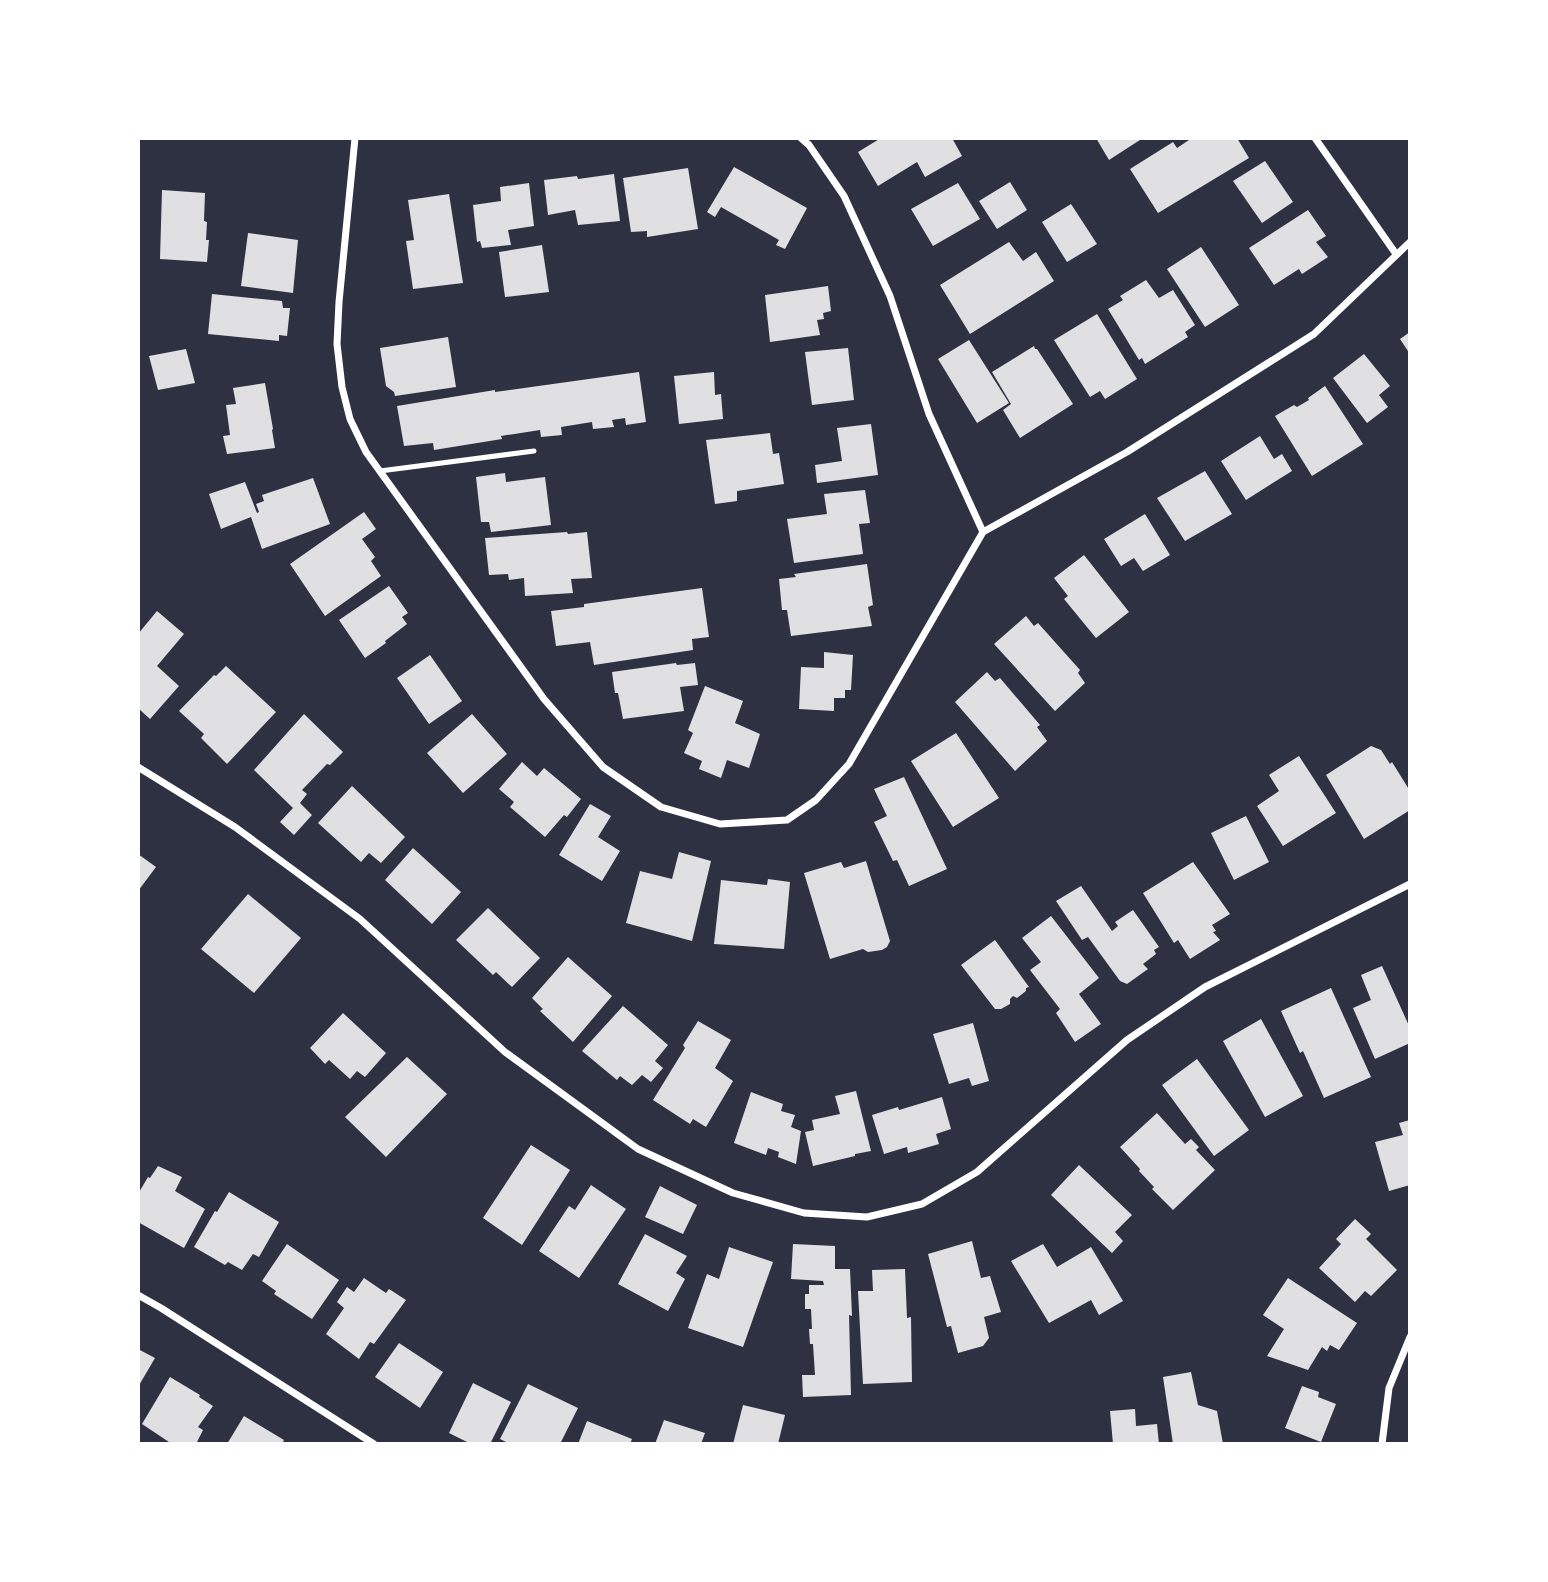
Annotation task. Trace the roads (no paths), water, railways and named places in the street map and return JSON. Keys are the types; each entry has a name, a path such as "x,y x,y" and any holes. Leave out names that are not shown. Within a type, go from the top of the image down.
{"street":[{"path":"355,138 337,344 342,387 350,419 366,452 544,699 603,767 661,807 720,824 787,820 816,800 849,764 983,532 1127,452 1314,334 1410,242"},
{"path":"801,138 809,145 844,197 890,296 929,414 983,532"},
{"path":"1315,138 1396,254"},
{"path":"138,767 235,827 360,919 505,1052 638,1149 733,1193 804,1213 867,1217 922,1204 977,1172 1127,1040 1205,987 1410,884"},
{"path":"138,1295 374,1444"},
{"path":"1382,1444 1389,1388 1410,1337"}],"lane":[{"path":"380,471 534,451"}]}
